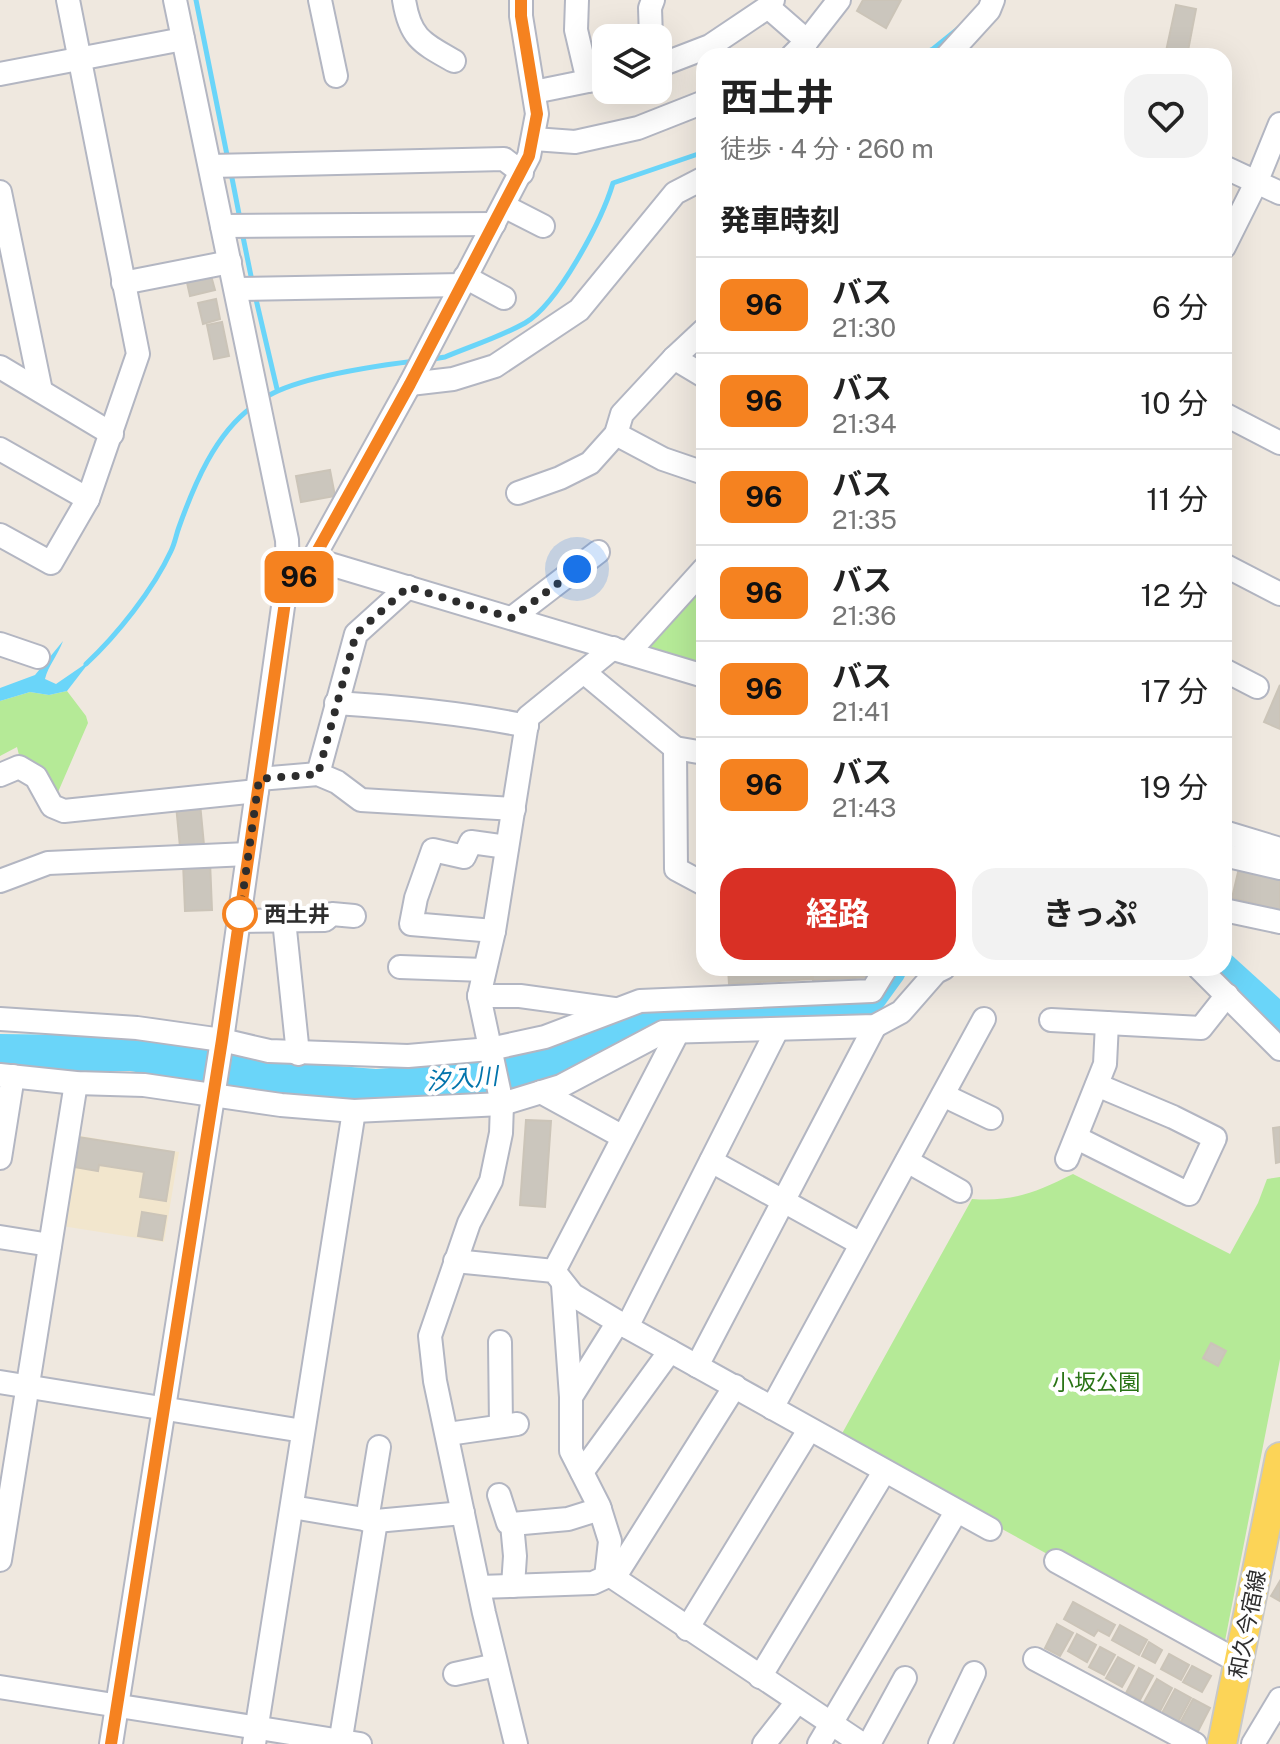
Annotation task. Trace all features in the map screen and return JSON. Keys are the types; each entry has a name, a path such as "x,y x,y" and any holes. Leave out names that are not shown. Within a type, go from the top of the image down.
{"main road":[{"name":"和久今宿線","path":"1222,1744 1280,1457"}],"street":[{"path":"0,535 51,563 88,499 138,354 68,0"},
{"path":"111,1744 214,1095 286,595 289,556 250,289 230,262 237,226 224,165 183,39 175,0"},
{"path":"320,0 336,76"},
{"path":"404,0 407,23 421,42 454,61"},
{"path":"286,595 313,559 522,173 534,139 537,114 521,0"},
{"path":"577,0 576,30 592,68"},
{"path":"651,24 653,0"},
{"path":"801,48 839,0"},
{"path":"954,48 989,10 993,0"},
{"path":"705,48 770,3 799,48"},
{"path":"0,74 81,61 183,39"},
{"path":"672,60 696,51"},
{"path":"534,92 592,81"},
{"path":"534,139 575,142 638,128 696,105"},
{"path":"1232,231 1280,124"},
{"path":"224,165 504,159 522,173"},
{"path":"1232,171 1280,193"},
{"path":"410,384 453,379 495,366 579,310 675,193 696,182"},
{"path":"0,192 41,391"},
{"path":"237,226 499,215 543,226"},
{"path":"123,283 230,262"},
{"path":"250,289 464,281 504,298"},
{"path":"518,493 590,463 616,434 622,414 696,337"},
{"path":"674,358 696,371"},
{"path":"0,367 112,434"},
{"path":"1232,418 1280,443"},
{"path":"616,434 663,459 696,470"},
{"path":"0,449 88,499"},
{"path":"512,618 598,552"},
{"path":"313,559 696,674"},
{"path":"1232,569 1280,594"},
{"path":"516,1744 435,1381 430,1336 469,1223 491,1181 501,1133 502,1104 479,996 494,931 528,717 585,673 621,651 696,577"},
{"path":"318,774 356,634 408,587"},
{"path":"12,642 38,657"},
{"path":"585,673 675,748 696,752"},
{"path":"1232,674 1257,687"},
{"path":"336,703 419,709 527,726"},
{"path":"675,748 676,869 696,880"},
{"path":"0,775 19,767 36,777 58,808 258,785 318,774 337,782 361,800 514,809"},
{"path":"1232,834 1280,849"},
{"path":"494,931 411,924 416,898 433,850 464,857 471,842 507,847"},
{"path":"0,881 48,863 248,854"},
{"path":"1232,858 1280,868"},
{"path":"1232,910 1280,922"},
{"path":"239,921 325,920 332,914 354,916"},
{"path":"284,920 298,1054"},
{"path":"400,967 484,970"},
{"path":"0,1019 137,1028 298,1054 408,1056 490,1049 545,1037 640,1001 872,991 881,976"},
{"path":"0,1158 7,1075 76,1083 144,1085 281,1105 354,1111 502,1104 561,1086 663,1032 875,1026 901,1012 932,976"},
{"path":"1207,976 1280,1049"},
{"path":"1051,1020 1201,1028 1227,995"},
{"path":"479,996 520,996 615,1010"},
{"path":"772,1408 984,1019"},
{"path":"1067,1159 1105,1064 1107,1023"},
{"path":"697,1366 875,1026"},
{"path":"571,1397 622,1325 711,1161 777,1030"},
{"path":"610,1578 610,1541 600,1509 571,1451 571,1397 558,1278 623,1137 678,1032"},
{"path":"1,1551 76,1083"},
{"path":"1077,1138 1189,1194 1215,1138 1097,1085"},
{"path":"541,1092 623,1137"},
{"path":"943,1095 991,1118"},
{"path":"256,1737 354,1111"},
{"path":"711,1161 861,1244"},
{"path":"907,1161 960,1191"},
{"path":"0,1237 50,1245"},
{"path":"455,1261 558,1278 573,1295 622,1325 990,1529"},
{"path":"448,1434 509,1425 500,1342"},
{"path":"582,1472 670,1351"},
{"path":"0,1382 303,1431"},
{"path":"479,1587 593,1583 610,1578 735,1386"},
{"path":"687,1629 809,1430"},
{"path":"0,1687 116,1707 256,1737 346,1743 379,1447"},
{"path":"760,1677 884,1472"},
{"path":"499,1495 508,1523 512,1524 568,1519 600,1509"},
{"path":"292,1507 372,1521 463,1513"},
{"path":"819,1744 956,1512"},
{"path":"512,1524 515,1556 513,1586"},
{"path":"1056,1561 1239,1662"},
{"path":"610,1578 862,1744"},
{"path":"1035,1659 1195,1744"},
{"path":"455,1674 496,1665"},
{"path":"940,1744 974,1673"},
{"path":"869,1744 905,1678"},
{"path":"1253,1744 1280,1699"},
{"path":"764,1744 797,1702"}],"shaded area":[{"path":"75,1135 179,1152 164,1242 62,1226"}],"green space":[{"path":"696,583 696,663 644,647"},
{"path":"67,691 88,723 55,799 21,763 17,747 0,756 0,701 30,692 49,695"},
{"name":"小坂公園","path":"1073,1174 1230,1254 1258,1203 1267,1179 1280,1177 1280,1359 1223,1651 839,1439 972,1199 1000,1199 1024,1194"}],"water":[{"path":"63,641 45,679 56,684 91,660 67,691 49,695 30,692 0,701 0,688 35,675"},
{"path":"649,1014 721,1026 552,1081 487,1096 346,1101 248,1091 130,1071 70,1072 0,1066 0,1034 144,1036 252,1059 376,1069 471,1062 520,1055 594,1027"}],"building":[{"path":"863,0 901,0 886,28 857,11"},
{"path":"1176,5 1196,9 1189,48 1167,48"},
{"path":"210,272 215,290 190,296 186,278"},
{"path":"216,299 220,319 203,324 198,303"},
{"path":"222,322 229,356 214,359 207,325"},
{"path":"330,470 335,496 301,502 296,476"},
{"path":"1280,685 1280,729 1264,722"},
{"path":"200,803 204,845 180,847 176,805"},
{"path":"210,861 212,910 185,911 183,862"},
{"path":"1239,868 1280,877 1280,910 1232,898"},
{"path":"728,976 811,976 811,979 729,984"},
{"path":"813,976 874,977 813,980"},
{"path":"526,1120 551,1121 545,1207 520,1205"},
{"path":"1280,1127 1280,1162 1276,1163 1273,1128"},
{"path":"78,1137 174,1152 166,1201 140,1197 144,1172 99,1165 98,1171 74,1167"},
{"path":"142,1212 166,1216 162,1240 138,1236"},
{"path":"1211,1343 1226,1351 1218,1366 1203,1358"},
{"path":"1280,1581 1280,1601 1271,1596"},
{"path":"1073,1602 1115,1625 1109,1636 1098,1630 1094,1636 1064,1619"},
{"path":"1057,1624 1073,1633 1060,1656 1045,1648"},
{"path":"1120,1625 1147,1640 1139,1655 1112,1640"},
{"path":"1077,1634 1096,1645 1087,1662 1068,1651"},
{"path":"1149,1642 1162,1650 1155,1663 1142,1656"},
{"path":"1100,1647 1115,1655 1104,1675 1089,1667"},
{"path":"1169,1654 1189,1665 1181,1680 1161,1669"},
{"path":"1118,1657 1134,1666 1122,1687 1106,1678"},
{"path":"1192,1666 1211,1676 1202,1692 1183,1682"},
{"path":"1139,1668 1153,1676 1140,1700 1126,1693"},
{"path":"1157,1679 1172,1688 1160,1711 1144,1702"},
{"path":"1175,1689 1191,1698 1178,1722 1162,1713"},
{"path":"1193,1699 1210,1708 1196,1735 1179,1725"}],"waterway":[{"path":"196,0 228,160"},
{"path":"934,48 959,28"},
{"path":"433,359 506,333 538,313 577,260 613,183 696,155"},
{"path":"231,173 240,219"},
{"path":"242,232 252,281"},
{"path":"255,295 277,389"},
{"path":"263,399 295,384 358,369 415,361"},
{"path":"86,664 122,626 154,581 172,548 207,461 227,431 252,407"},
{"name":"汐入川","path":"1232,974 1280,1018"},
{"name":"汐入川","path":"630,1025 671,1016 849,1013 866,1007 888,976"}],"bus line":[{"name":"96","path":"111,1744 222,1040 286,595 313,559 410,384 529,156 537,114 521,0"}],"place":[{"name":"西土井","path":"240,914"}],"route":[{"path":"240,914 239,921 259,779 318,774 356,634 408,587 512,618 577,569"}]}
